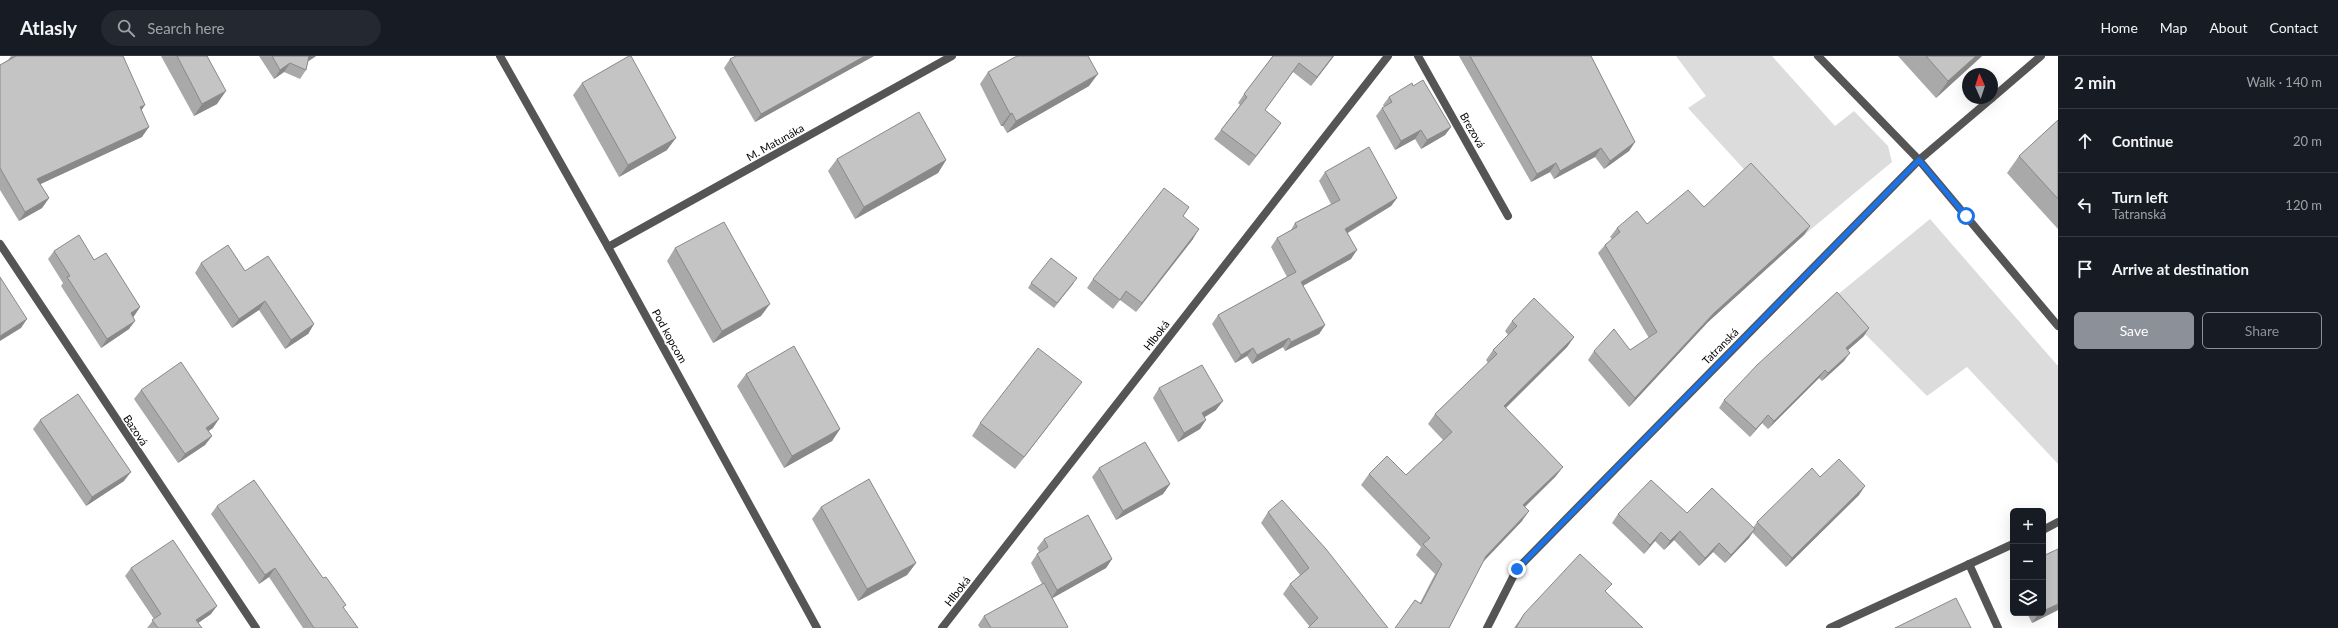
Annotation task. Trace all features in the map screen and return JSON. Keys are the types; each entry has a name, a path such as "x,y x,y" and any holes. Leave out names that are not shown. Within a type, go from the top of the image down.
{"street":[{"name":"Pod kopcom","path":"500,56 608,247 817,628"},
{"name":"M. Matunáka","path":"608,247 952,56"},
{"name":"Hlboká","path":"942,628 1388,56"},
{"name":"Brezová","path":"1418,56 1508,216"},
{"path":"1818,56 1919,160 2058,326"},
{"name":"Tatranská","path":"1998,93 2041,56"},
{"name":"Tatranská","path":"1487,628 1517,569 1919,160 1985,104"},
{"name":"Bazová","path":"0,244 256,628"},
{"path":"2046,528 2058,522"},
{"path":"1830,628 2010,545"},
{"path":"1969,564 1998,628"}],"shaded area":[{"path":"1676,56 1772,56 1835,126 1854,111 1888,146 1892,162 1804,235 1688,108 1706,96"},
{"path":"1930,219 2058,366 2058,464 1967,367 1927,396 1831,300"}],"building":[{"path":"16,56 123,56 145,105 140,107 149,127 37,179 49,198 25,212 0,168 0,65"},
{"path":"177,56 207,56 226,91 202,104"},
{"path":"272,56 309,56 306,70 290,63 280,70"},
{"path":"631,56 676,138 628,165 582,83"},
{"path":"736,56 865,56 761,114 730,59"},
{"path":"1017,56 1088,56 1098,74 1016,121 1012,113 1010,114 988,72"},
{"path":"1273,56 1333,56 1317,77 1299,63 1265,110 1281,123 1256,156 1221,130 1247,97 1244,94"},
{"path":"1470,56 1591,56 1635,142 1610,161 1601,148 1560,171 1556,163 1537,174"},
{"path":"1926,56 1976,56 1962,68 1948,81"},
{"path":"1423,80 1451,127 1427,140 1421,130 1401,141 1382,108 1392,102 1389,97 1412,83 1413,86"},
{"path":"919,112 946,160 864,207 837,159"},
{"path":"2058,120 2058,199 2019,156"},
{"path":"1369,147 1397,198 1345,229 1357,250 1301,282 1325,325 1291,342 1289,338 1257,355 1253,348 1241,355 1218,315 1296,272 1277,238 1297,227 1295,223 1340,200 1325,172"},
{"path":"1751,163 1810,226 1714,313 1635,398 1594,351 1614,329 1630,350 1657,332 1605,245 1620,232 1617,228 1637,211 1647,224 1688,190 1704,207"},
{"path":"1164,188 1189,207 1183,216 1199,229 1142,303 1126,291 1120,300 1093,279"},
{"path":"724,222 770,304 722,331 675,248"},
{"path":"79,235 94,260 106,253 140,307 131,313 135,321 107,339 67,277 70,276 54,251"},
{"path":"228,245 245,271 268,256 314,324 291,340 265,301 239,319 201,263"},
{"path":"1051,258 1077,278 1057,303 1031,283"},
{"path":"0,277 27,319 0,336"},
{"path":"1837,292 1869,328 1846,348 1850,353 1828,373 1825,370 1774,421 1768,415 1756,429 1724,400 1757,365"},
{"path":"1534,298 1574,337 1504,406 1563,467 1523,505 1529,511 1486,556 1449,628 1395,628 1415,600 1421,604 1442,564 1423,544 1430,538 1369,474 1387,456 1406,475 1452,432 1435,414 1497,354 1493,350 1517,326 1512,321"},
{"path":"794,346 840,429 792,456 746,374"},
{"path":"1038,348 1082,382 1024,457 980,423"},
{"path":"181,362 219,419 206,428 212,436 185,454 141,390"},
{"path":"1202,365 1223,401 1202,413 1206,420 1184,433 1159,388"},
{"path":"78,394 131,472 92,497 40,420"},
{"path":"1145,442 1170,484 1123,511 1099,468"},
{"path":"1839,459 1865,486 1792,558 1757,522 1812,468 1820,477"},
{"path":"869,479 916,563 867,589 821,507"},
{"path":"254,480 323,578 326,577 346,605 343,607 358,628 314,628 275,568 265,575 217,506"},
{"path":"1651,480 1687,513 1712,488 1755,529 1731,555 1719,543 1705,558 1680,531 1670,541 1661,532 1650,545 1618,514"},
{"path":"1282,500 1326,549 1388,628 1308,628 1318,618 1290,584 1309,568 1268,512"},
{"path":"1088,515 1112,559 1057,590 1037,554 1048,547 1044,539"},
{"path":"173,540 217,606 196,620 202,628 158,628 152,620 161,614 131,568"},
{"path":"2058,549 2058,604 2046,610 2046,580 2046,555"},
{"path":"1580,554 1612,584 1605,591 1643,628 1516,628 1524,614"},
{"path":"1044,583 1068,627 991,628 984,616"},
{"path":"1956,598 1971,628 1895,628"}],"route":[{"path":"1517,569 1919,160 1966,216"}]}
